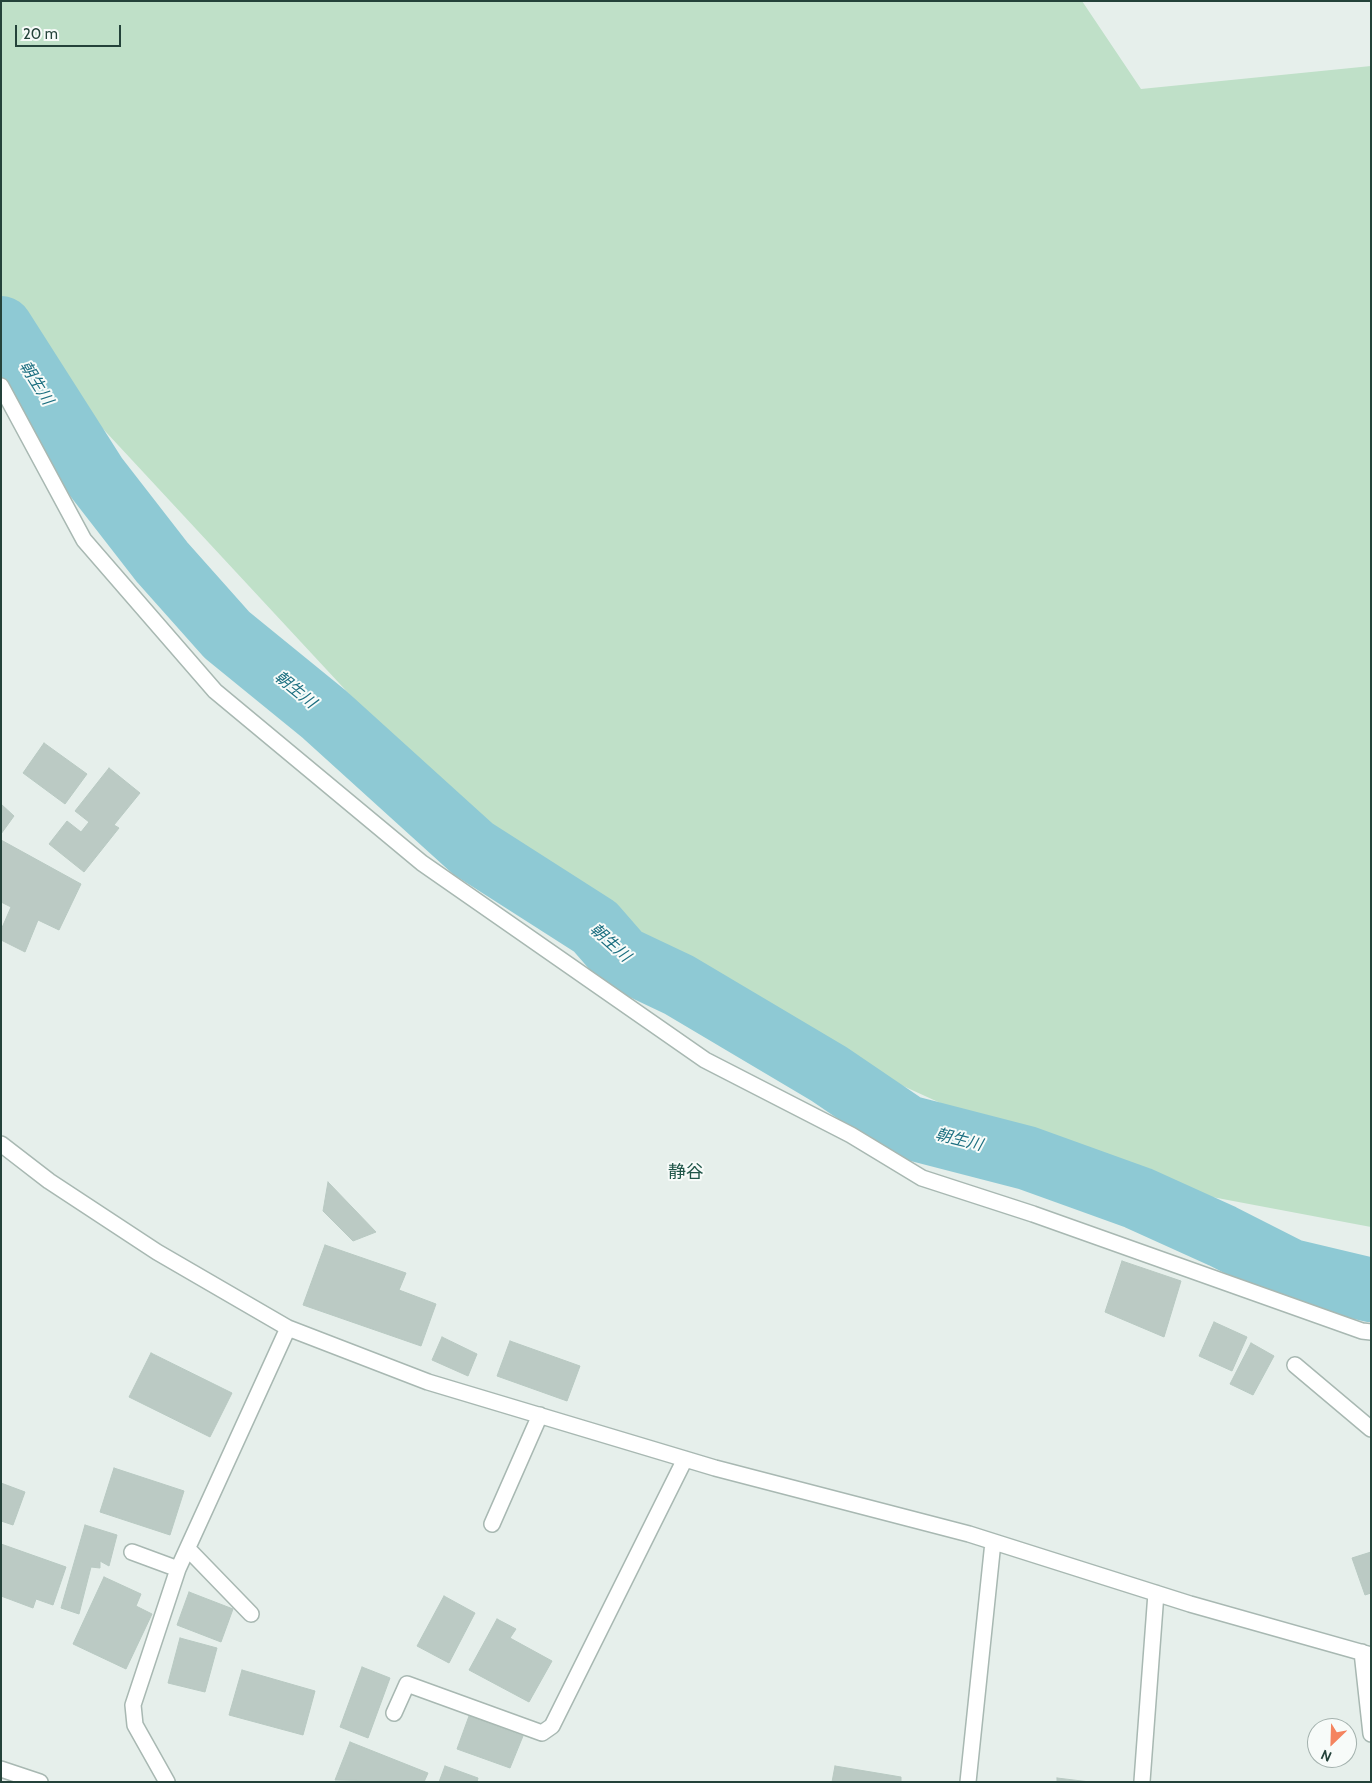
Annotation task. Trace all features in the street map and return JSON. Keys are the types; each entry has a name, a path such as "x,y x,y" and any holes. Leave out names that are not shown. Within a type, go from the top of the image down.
{"street":[{"path":"1,386 84,540 215,691 422,863 705,1060 851,1135 922,1178 1033,1214 1362,1331 1371,1332"},
{"path":"1,1144 48,1181 157,1252 288,1328 428,1382 685,1459 993,1542 1156,1593 1366,1653 1371,1734"},
{"path":"167,1782 134,1725 133,1705 178,1569 288,1328"},
{"path":"1295,1366 1371,1429"},
{"path":"492,1524 540,1415"},
{"path":"394,1713 407,1684 542,1733 552,1726 685,1459"},
{"path":"968,1782 993,1542"},
{"path":"188,1549 251,1614"},
{"path":"132,1552 178,1569"},
{"path":"1142,1781 1156,1593"},
{"path":"1,1769 40,1782"}],"green space":[{"path":"1,1 1082,1 1141,89 1371,66 1371,1227 1196,1194 947,1106 622,958 352,697 1,319"}],"building":[{"path":"44,743 87,774 65,804 23,773"},
{"path":"109,768 140,793 114,825 119,828 84,872 49,844 67,821 81,832 89,822 75,811"},
{"path":"1,804 14,816 1,834"},
{"path":"1,840 81,884 59,930 38,920 25,952 1,940 1,930 11,907 1,902"},
{"path":"328,1182 376,1232 353,1241 323,1211"},
{"path":"325,1245 406,1273 399,1290 436,1304 421,1346 303,1305"},
{"path":"1122,1261 1181,1281 1164,1337 1105,1312"},
{"path":"1214,1322 1247,1337 1232,1371 1199,1356"},
{"path":"442,1337 477,1354 468,1376 432,1360"},
{"path":"510,1341 580,1366 567,1401 497,1376"},
{"path":"1251,1343 1274,1356 1253,1395 1230,1384"},
{"path":"151,1353 232,1393 210,1437 129,1397"},
{"path":"114,1468 184,1491 170,1535 100,1512"},
{"path":"1,1483 25,1492 13,1525 1,1521"},
{"path":"85,1525 117,1535 109,1566 100,1561 100,1568 91,1567 79,1614 61,1608"},
{"path":"1,1544 66,1567 53,1605 36,1599 33,1608 1,1596"},
{"path":"1371,1552 1371,1593 1365,1595 1352,1558"},
{"path":"104,1577 141,1594 136,1606 152,1614 126,1669 73,1644"},
{"path":"189,1592 233,1609 221,1642 177,1625"},
{"path":"444,1596 475,1613 449,1663 417,1646"},
{"path":"497,1619 516,1629 510,1638 552,1661 529,1702 469,1670"},
{"path":"180,1638 217,1648 205,1692 168,1683"},
{"path":"362,1667 390,1678 368,1738 340,1727"},
{"path":"242,1670 315,1691 303,1735 229,1715"},
{"path":"469,1716 523,1736 510,1768 457,1749"},
{"path":"350,1742 428,1773 424,1782 335,1780"},
{"path":"445,1766 478,1778 477,1782 439,1782"},
{"path":"835,1766 901,1777 901,1782 832,1782"},
{"path":"1057,1778 1090,1782 1057,1782"}],"waterway":[{"name":"朝生川","path":"1,328 96,477 162,562 227,635 324,714 473,849 595,927 622,958 679,985 829,1074 907,1127 1027,1158 1138,1198 1222,1236 1291,1271 1371,1290"}],"district":[{"name":"静谷","path":"686,1173"}]}
